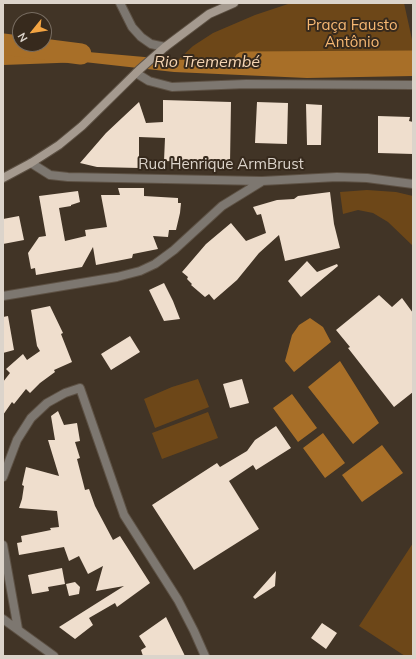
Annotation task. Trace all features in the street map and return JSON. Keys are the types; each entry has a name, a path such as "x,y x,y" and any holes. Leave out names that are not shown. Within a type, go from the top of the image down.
{"main road":[{"path":"3,178 32,163 59,145 82,126 165,47 209,14 234,3"}],"street":[{"path":"120,3 132,27 141,37 151,44 165,47"},
{"path":"137,72 149,81 172,87 246,84 413,85"},
{"name":"Rua Henrique ArmBrust","path":"32,163 50,174 68,177 262,181 337,177 367,178 413,184"},
{"path":"3,296 117,277 140,271 155,264 174,250 222,206 262,181"},
{"path":"3,477 17,440 31,418 46,403 65,393 80,388 124,514 139,541 178,600 194,630 205,656"},
{"path":"3,545 18,630"},
{"path":"3,619 54,656"}],"green space":[{"name":"Praça Fausto Antônio","path":"291,3 404,3 413,44 413,61 306,65 236,60 178,60 193,46 213,33 255,15"},
{"path":"367,190 396,192 413,196 413,246 388,222 373,213 358,210 343,214 340,192"},
{"path":"198,379 209,407 155,428 144,399 172,387"},
{"path":"208,412 218,438 162,459 152,433"},
{"path":"413,543 413,656 405,656 359,626"}],"water":[{"path":"3,50 12,50 12,52 77,51 178,60 236,60 306,65 413,61 413,76 307,78 174,72 84,62 3,65"},
{"path":"310,318 323,327 331,342 294,372 285,361 292,335 299,325"},
{"path":"340,361 379,423 353,444 308,387"},
{"path":"292,394 317,428 298,442 273,408"},
{"path":"323,433 345,463 325,478 303,448"},
{"path":"382,445 403,473 362,502 342,475"}],"building":[{"path":"163,100 231,102 230,163 164,161 165,138 139,137 139,168 97,167 80,163 106,133 139,102 146,123 163,122"},
{"path":"257,102 288,103 287,144 255,143"},
{"path":"306,104 322,105 321,145 307,145"},
{"path":"378,116 410,117 409,121 413,122 413,154 378,153"},
{"path":"118,188 144,188 144,196 178,198 178,203 181,203 176,230 169,230 168,237 153,236 158,249 133,254 132,258 96,265 93,247 82,267 36,275 35,268 31,269 28,253 39,237 46,236 39,196 78,191 80,202 71,206 59,208 65,241 86,236 85,230 107,227 101,195 120,195"},
{"path":"330,192 334,224 340,248 285,261 279,235 259,253 237,280 214,300 209,294 205,297 191,285 192,284 187,279 188,277 182,272 206,244 231,223 246,241 266,233 261,214 257,215 253,207 277,200 294,199 298,196"},
{"path":"19,216 24,240 3,244 3,219"},
{"path":"307,261 317,272 337,264 338,266 301,297 288,281"},
{"path":"164,283 180,319 164,321 149,290"},
{"path":"379,295 392,307 402,298 413,313 413,392 394,407 348,348 350,347 336,330"},
{"path":"50,306 63,333 61,334 72,362 54,370 55,372 40,383 30,393 26,389 14,404 12,402 3,415 3,382 10,373 6,369 23,354 27,360 40,351 37,346 31,310"},
{"path":"8,316 14,350 3,353 3,317"},
{"path":"130,336 140,352 111,370 101,354"},
{"path":"242,379 249,403 230,408 223,384"},
{"path":"58,411 64,425 77,423 80,441 75,442 80,458 77,459 85,490 89,489 95,506 113,540 120,536 150,583 117,607 115,603 89,618 93,625 75,639 59,627 124,586 96,591 103,566 88,574 79,556 69,561 64,547 19,555 17,543 22,542 21,536 59,527 57,511 19,508 22,499 24,486 22,485 26,467 59,476 48,440 55,440 51,416"},
{"path":"276,426 291,448 256,470 253,465 229,481 259,529 194,570 152,505 217,463 220,467 247,451 255,440"},
{"path":"62,568 65,584 48,587 49,591 32,594 28,575"},
{"path":"276,571 275,586 255,599 253,597"},
{"path":"75,582 80,587 79,594 69,596 66,584"},
{"path":"166,617 185,656 143,656 141,650 146,647 139,636"},
{"path":"322,623 337,633 326,649 311,638"}],"waterway":[{"name":"Rio Tremembé","path":"3,44 81,54"},
{"name":"Rio Tremembé","path":"244,62 413,61"}]}
